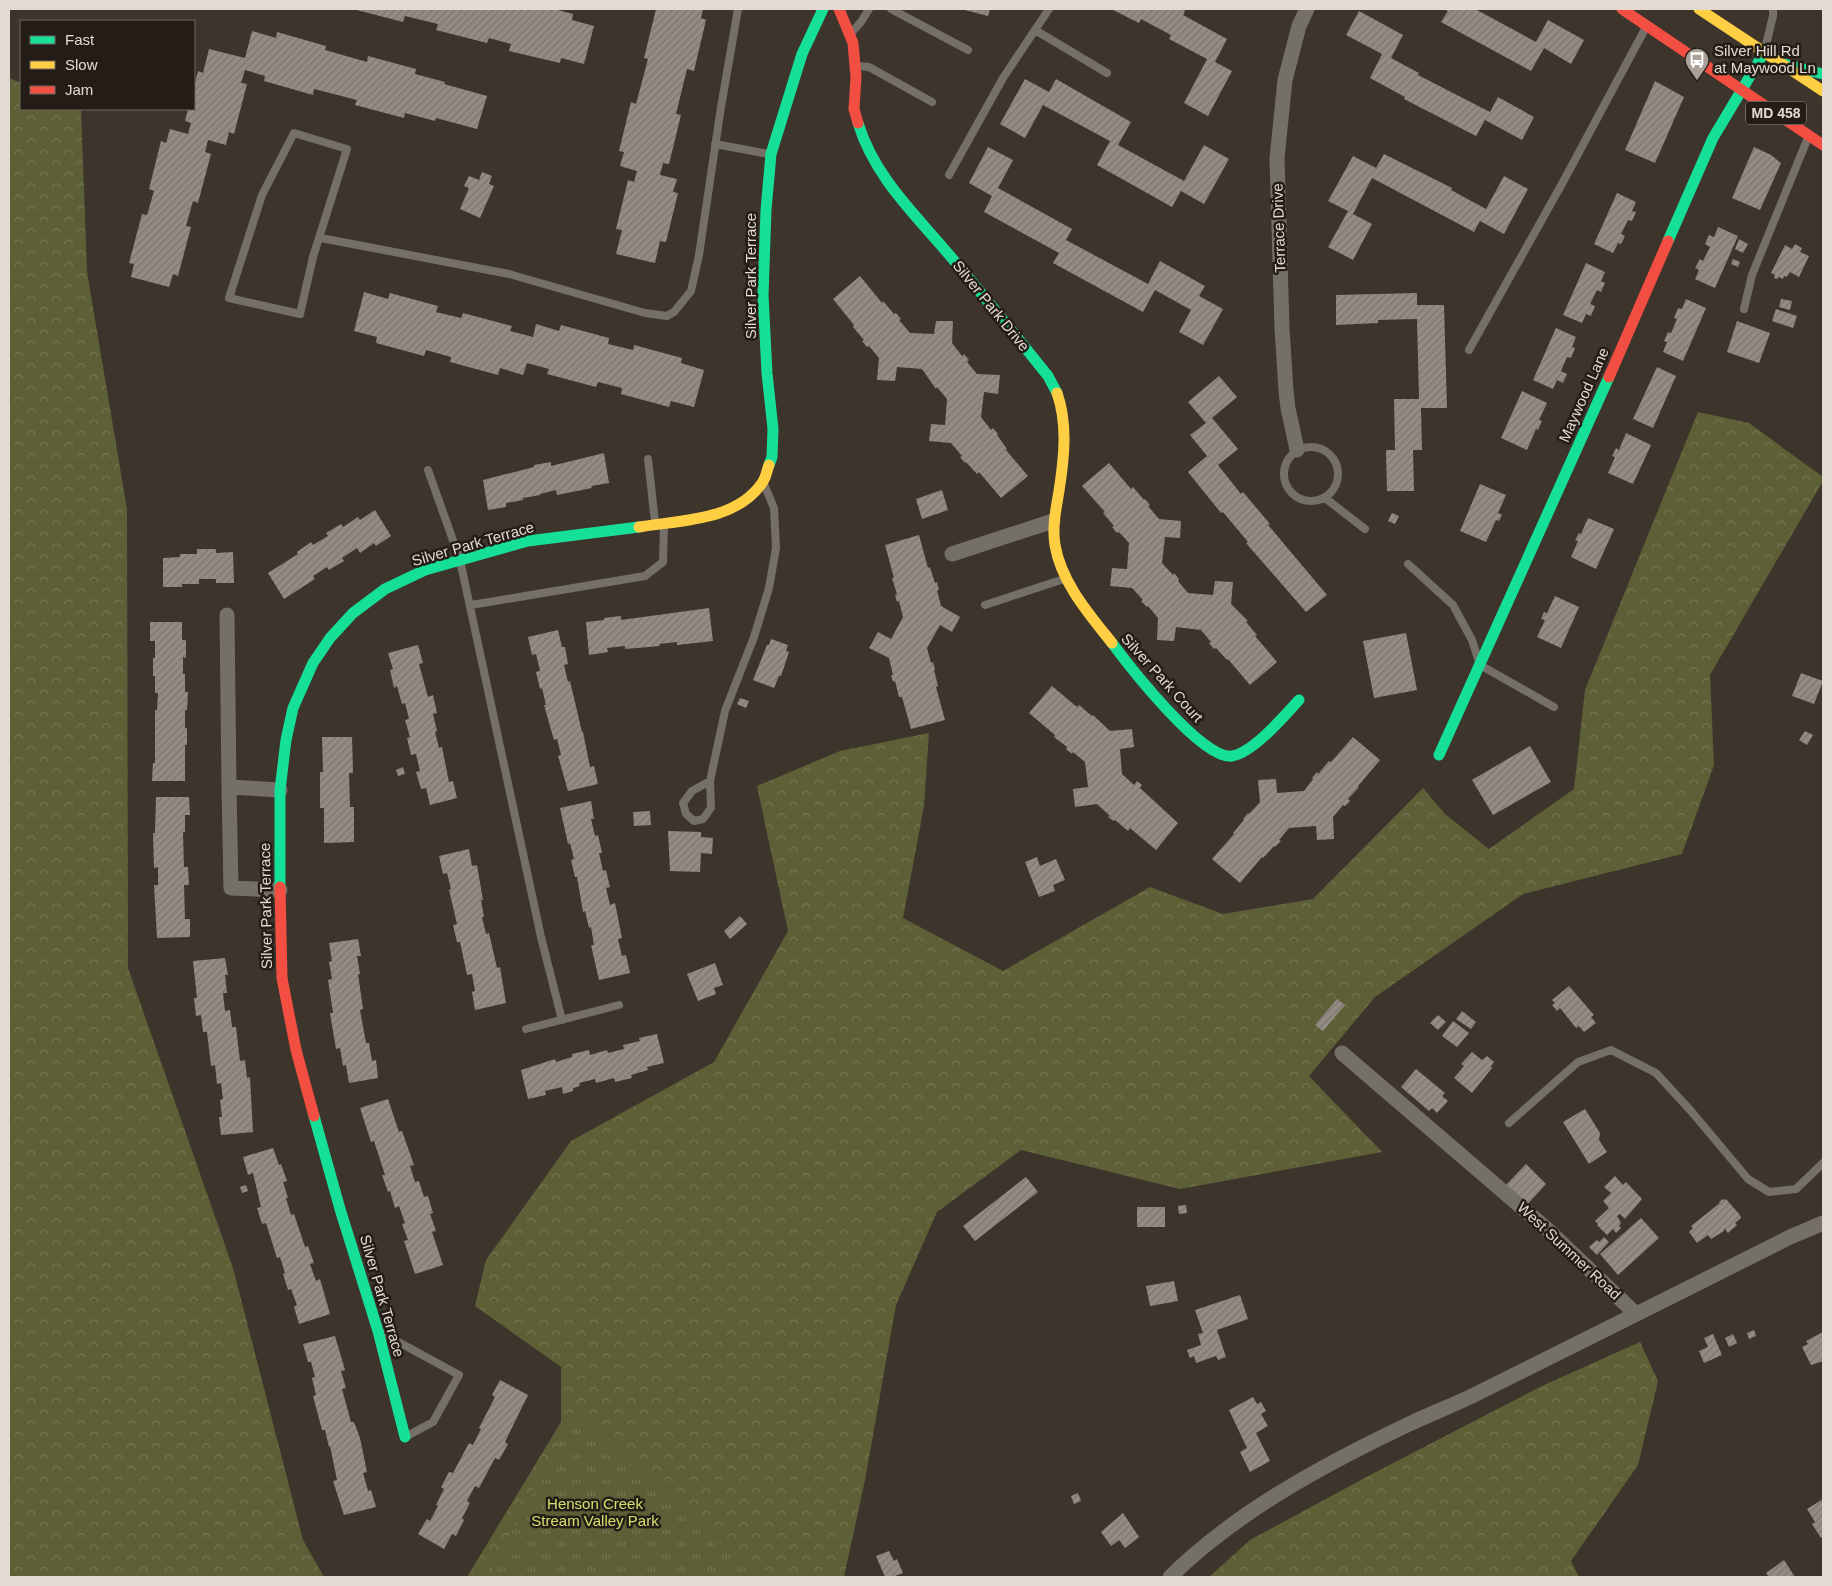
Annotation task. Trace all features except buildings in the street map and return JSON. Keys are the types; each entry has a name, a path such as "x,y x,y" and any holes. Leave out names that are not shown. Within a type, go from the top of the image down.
{"main road":[{"name":"Silver Park Terrace","path":"405,1437 378,1331 340,1209 296,1050 282,978 280,790 286,740 294,708 313,663 330,638 353,614 386,589 425,570 528,541 659,524 719,514 745,501 763,482 772,457 773,429 767,373 763,295 766,210 771,154 802,54 822,9"},
{"name":"Silver Park Drive","path":"839,9 853,43 855,66 854,109 864,142 885,180 951,257 1048,376 1058,396 1062,416 1063,452 1053,521"},
{"name":"MD 458","path":"1622,9 1823,145"},
{"name":"MD 458","path":"1699,9 1823,91"},
{"name":"Maywood Lane","path":"1439,755 1572,461 1713,138 1765,51"},
{"path":"1784,64 1823,74"},
{"name":"Silver Park Court","path":"1053,521 1055,545 1060,567 1096,625 1124,661 1190,732 1218,755 1229,758 1241,755 1283,718 1299,700"}],"street":[{"name":"Terrace Drive","path":"1297,450 1288,408 1285,373 1277,158 1285,80 1299,26 1307,9"},
{"path":"952,554 1053,521"},
{"path":"227,615 231,888 280,890"},
{"path":"229,787 280,790"},
{"name":"West Summer Road","path":"1342,1053 1544,1226 1636,1314"},
{"path":"1170,1577 1237,1519 1285,1490 1406,1426 1470,1397 1790,1237 1823,1223"}],"lane":[{"path":"321,238 509,274 645,313 667,316 674,312 691,291 699,255 715,144 738,9"},
{"path":"849,34 861,22 869,9"},
{"path":"891,9 968,50"},
{"path":"949,174 1003,78 1049,9"},
{"path":"1765,51 1773,9"},
{"path":"1470,350 1647,25"},
{"path":"1035,30 1107,73"},
{"path":"855,66 869,67 932,102"},
{"path":"294,133 347,149 321,238 313,257 300,314 229,298 262,195 294,133"},
{"path":"1744,309 1752,275 1809,135"},
{"path":"715,144 771,154"},
{"path":"1308,446 1319,448 1329,453 1336,462 1339,474 1336,485 1331,494 1325,498 1308,502 1297,498 1288,490 1284,480 1284,468 1288,458 1297,450 1308,446"},
{"path":"471,605 645,576 663,562 659,524 648,459"},
{"path":"428,470 460,560 471,605 541,937 562,1020"},
{"path":"710,781 692,791 683,803 686,814 694,820 703,819 711,808 710,781 725,711 754,637 770,588 776,548 774,508 763,482"},
{"path":"1325,498 1365,529"},
{"path":"1408,564 1453,605 1472,640 1480,665 1554,707"},
{"path":"985,605 1066,578"},
{"path":"526,1029 619,1005"},
{"path":"1509,1123 1578,1062 1611,1050 1656,1073 1691,1111 1748,1179 1769,1192 1796,1189 1823,1163"},
{"path":"378,1331 459,1375 433,1422 405,1437"}],"green space":[{"path":"9,78 20,83 20,110 81,110 87,272 127,509 128,968 233,1268 303,1540 324,1577 9,1577"},
{"path":"1698,412 1749,423 1823,477 1823,481 1710,675 1714,765 1682,854 1523,894 1375,997 1309,1076 1382,1152 1180,1189 1021,1150 937,1212 896,1305 865,1480 844,1577 467,1577 561,1422 561,1367 475,1306 486,1260 571,1141 714,1062 788,931 757,786 840,751 929,733 924,806 903,918 1003,971 1150,887 1223,914 1313,899 1423,788 1445,814 1489,849 1574,789 1585,690"},
{"path":"1640,1342 1658,1381 1638,1465 1571,1561 1579,1577 1209,1577 1250,1540 1544,1385"},
{"name":"Henson Creek Stream Valley Park","path":"575,1413 774,1577 488,1577"}],"traffic: fast":[{"path":"769,465 772,457 773,429 767,373 763,295 766,210 771,154 802,54 823,9"},
{"path":"1668,241 1713,138 1765,51"},
{"path":"1784,64 1823,74"},
{"path":"858,123 865,143 885,178 1024,346 1048,376 1057,393"},
{"path":"1439,755 1609,377"},
{"path":"280,887 280,790 286,740 293,708 313,663 330,638 353,613 385,589 425,570 528,541 639,527"},
{"path":"1112,643 1150,690 1186,729 1203,744 1219,754 1232,756 1249,748 1277,724 1299,700"},
{"path":"314,1116 340,1209 378,1331 405,1437"}],"traffic: slow":[{"path":"1699,9 1823,91"},
{"path":"1057,393 1064,429 1062,467 1054,525 1054,538 1058,559 1077,597 1112,643"},
{"path":"639,527 706,517 738,505 751,496 762,483 769,465"}],"traffic: jam":[{"path":"839,9 853,43 856,77 854,109 858,123"},
{"path":"1622,9 1823,145"},
{"path":"1609,377 1668,241"},
{"path":"280,887 282,978 296,1050 314,1116"}],"place":[{"name":"Silver Hill Rd at Maywood Ln","path":"1697,81"}]}
